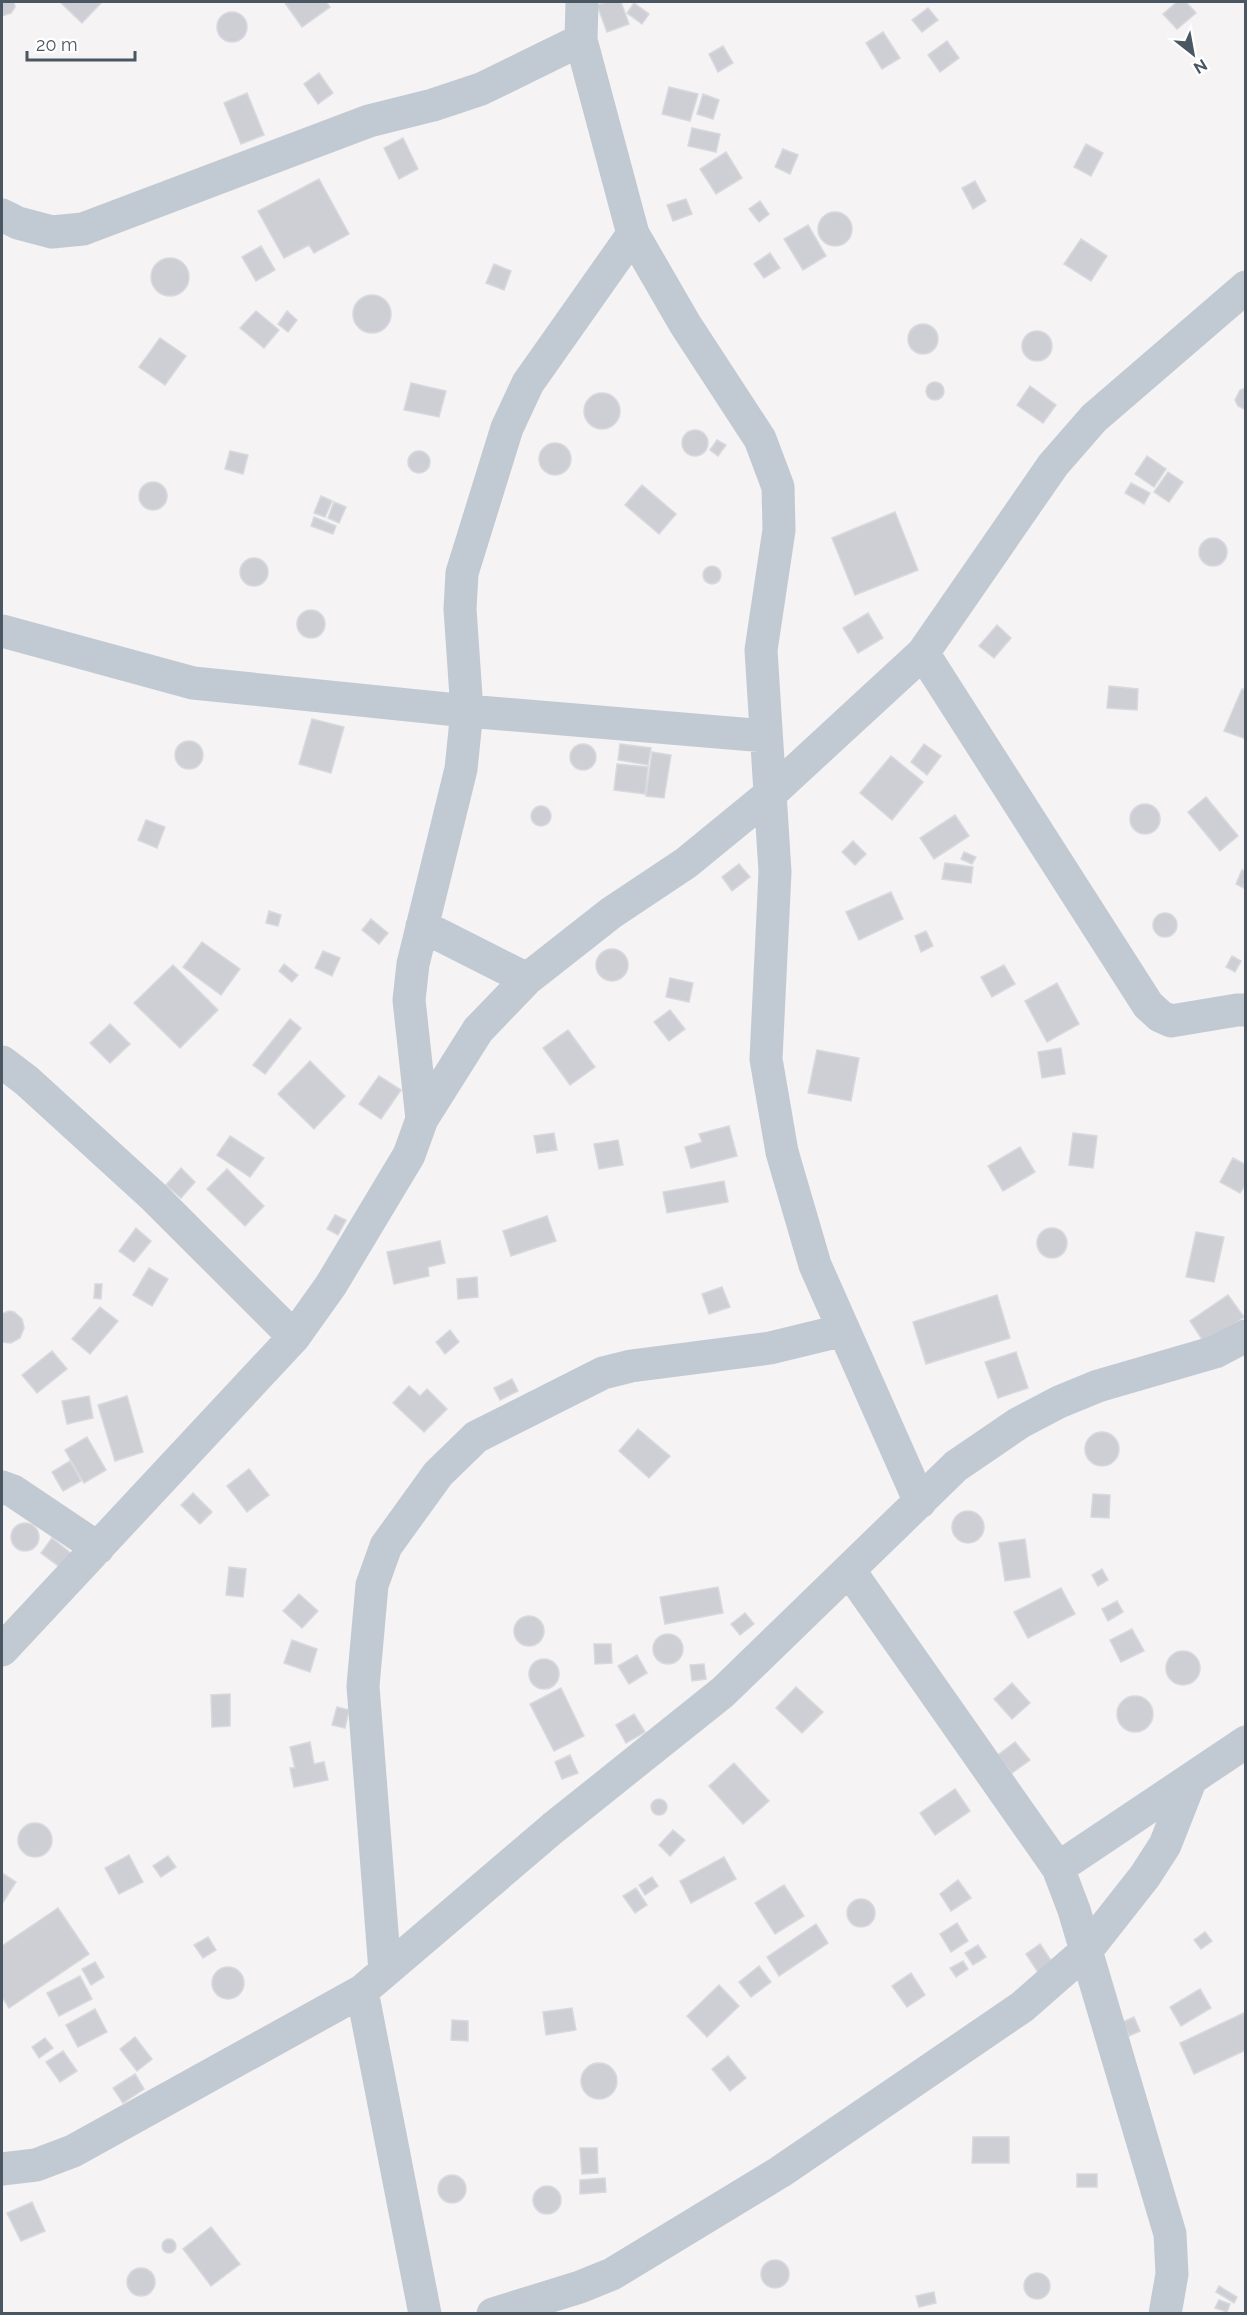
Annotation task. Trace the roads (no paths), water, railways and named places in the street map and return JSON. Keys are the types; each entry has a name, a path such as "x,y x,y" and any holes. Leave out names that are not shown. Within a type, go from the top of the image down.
{"street":[{"path":"582,2 581,40 633,234 685,324 760,439 778,487 779,530 760,650 775,872 766,1059 782,1152 815,1264 920,1502"},
{"path":"2,215 18,223 52,232 83,229 369,121 433,105 481,89 581,40"},
{"path":"422,1119 409,1000 413,964 460,769 466,711 460,609 462,573 507,428 528,383 633,234"},
{"path":"2,1650 294,1337 331,1285 409,1155 422,1119 478,1030 527,979 611,914 686,863 770,795 923,653 1053,465 1094,418 1245,287"},
{"path":"2,631 193,683 466,711 766,736"},
{"path":"923,653 1148,1005 1160,1016 1171,1021 1245,1010"},
{"path":"422,926 527,979"},
{"path":"2,1062 27,1081 153,1196 294,1337"},
{"path":"425,2313 374,1981 363,1686 372,1585 386,1546 438,1474 476,1437 603,1373 631,1366 770,1348 844,1330"},
{"path":"2,2169 36,2165 73,2151 374,1981 553,1828 723,1692 956,1466 1019,1423 1098,1386 1215,1352 1245,1336"},
{"path":"2,1487 13,1491 98,1548"},
{"path":"849,1570 1058,1868 1074,1910 1170,2234 1172,2274 1165,2313"},
{"path":"1058,1868 1245,1742"},
{"path":"493,2313 580,2287 612,2274 780,2172 1022,2007 1086,1951 1145,1876 1165,1845 1191,1779"}]}
